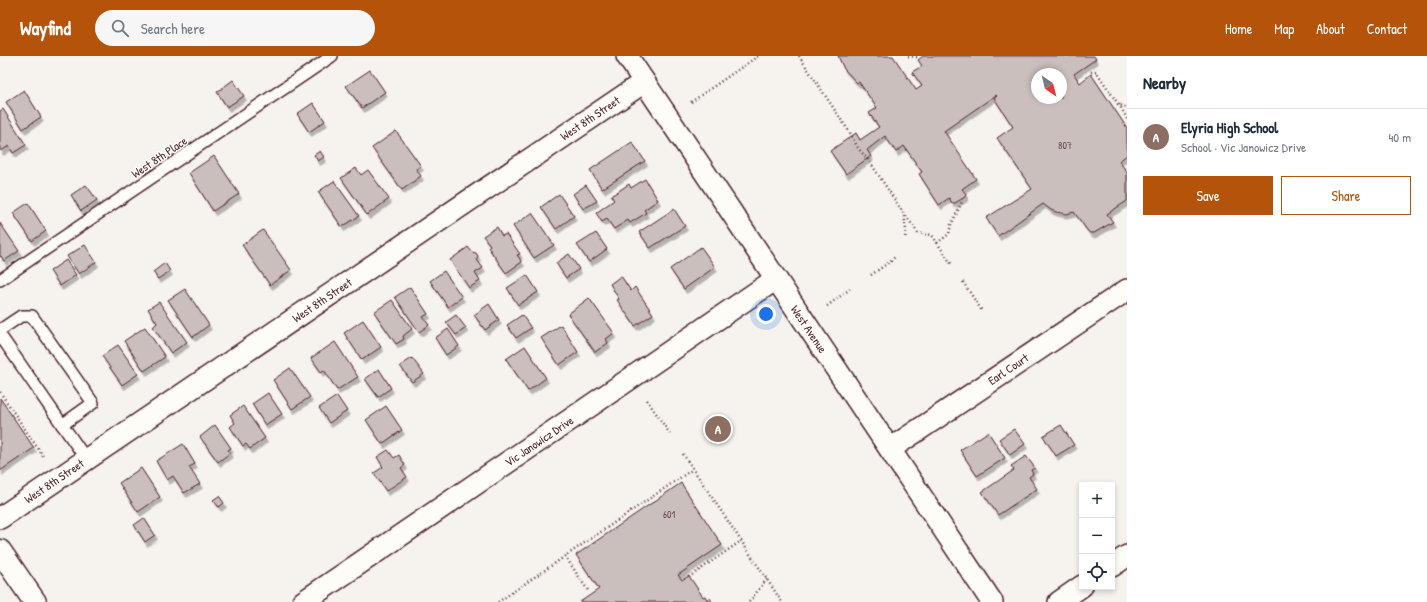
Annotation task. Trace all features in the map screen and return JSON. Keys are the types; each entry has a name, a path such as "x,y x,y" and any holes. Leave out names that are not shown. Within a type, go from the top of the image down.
{"main road":[{"path":"0,551 34,602"}],"street":[{"name":"West Avenue","path":"627,56 992,602"},
{"name":"West 8th Street","path":"0,518 644,82"},
{"name":"Vic Janowicz Drive","path":"303,602 776,279"},
{"name":"Earl Court","path":"890,449 1127,290"},
{"path":"1115,564 1127,556"},
{"path":"1059,602 1079,588"}],"lane":[{"name":"West 8th Place","path":"0,280 332,56"},
{"path":"0,330 21,316 32,316 93,403 62,425"},
{"path":"0,335 86,459"}],"path":[{"path":"691,102 758,56"},
{"path":"799,56 850,133 858,148 870,162 904,214 918,233 932,236 952,265"},
{"path":"908,56 919,56"},
{"path":"1091,72 1096,71 1100,75 1127,119"},
{"path":"1118,104 1127,107"},
{"path":"937,243 949,234 951,225 962,202"},
{"path":"904,214 906,230 905,239"},
{"path":"870,275 891,262 896,256"},
{"path":"963,282 982,311"},
{"path":"827,306 850,289"},
{"path":"0,392 43,456"},
{"path":"647,400 670,434"},
{"path":"683,454 782,602"},
{"path":"498,602 693,469"},
{"path":"692,575 741,541"},
{"path":"565,556 589,592"},
{"path":"749,602 767,579"}],"building":[{"path":"838,56 893,56 916,90 922,86 912,72 922,66 918,60 923,56 1094,56 1096,59 1074,74 1080,83 1091,74 1127,128 1127,155 1119,161 1127,172 1127,201 1107,214 1113,222 1094,233 1090,233 1087,230 1074,212 1067,214 1056,212 1043,204 998,236 986,218 1032,189 997,138 1013,127 994,98 997,96 996,95 944,131 976,179 962,189 966,194 965,197 955,203 952,203 949,198 939,205 919,174 922,172 904,146 896,152 885,136 867,150 871,156 846,174 830,151 856,133 860,140 879,127 869,113 877,108 859,82 857,83 844,69"},
{"path":"370,70 385,92 362,108 346,86"},
{"path":"233,80 244,96 227,107 217,92"},
{"path":"24,90 41,117 23,129 6,102"},
{"path":"313,103 325,121 309,132 297,114"},
{"path":"3,109 26,145 13,153 9,146 1,151 0,149 0,111"},
{"path":"396,131 421,166 416,169 421,176 402,190 372,148"},
{"path":"632,142 645,161 602,189 590,170"},
{"path":"320,151 324,157 318,161 314,155"},
{"path":"214,156 239,194 213,211 189,173"},
{"path":"356,168 361,175 368,170 389,199 367,215 341,178"},
{"path":"645,179 658,200 644,210 646,213 630,223 628,220 614,229 607,219 602,222 596,213 614,200 611,196 629,184 631,188"},
{"path":"334,181 359,216 342,227 318,192"},
{"path":"86,185 97,200 81,211 71,195"},
{"path":"586,185 597,201 583,209 573,194"},
{"path":"559,194 574,216 556,229 541,207"},
{"path":"28,203 46,231 32,241 13,213"},
{"path":"674,209 685,226 650,248 639,232"},
{"path":"532,213 554,245 534,258 513,226"},
{"path":"0,223 19,251 4,261 1,256 0,257"},
{"path":"497,227 502,236 506,234 520,254 517,255 522,262 506,273 488,247 490,245 483,236"},
{"path":"263,230 291,270 270,285 242,245"},
{"path":"596,233 607,249 589,262 577,245"},
{"path":"85,245 96,262 79,274 67,256"},
{"path":"468,247 472,252 476,253 478,256 477,260 483,268 475,273 480,281 469,288 450,260"},
{"path":"701,247 715,267 684,289 670,269"},
{"path":"569,254 579,269 566,278 556,263"},
{"path":"66,260 76,275 60,286 50,271"},
{"path":"165,263 170,271 158,279 153,272"},
{"path":"444,271 462,297 448,307 430,281"},
{"path":"527,275 538,292 518,305 507,288"},
{"path":"621,276 631,291 635,287 653,314 635,326 617,300 619,299 610,284"},
{"path":"410,287 428,314 423,317 429,325 419,332 395,297"},
{"path":"185,289 209,325 193,337 168,300"},
{"path":"589,298 614,333 606,339 608,343 595,352 568,314"},
{"path":"392,300 412,329 403,336 404,339 396,344 374,312"},
{"path":"159,302 187,342 171,353 153,327 157,323 148,309"},
{"path":"489,304 499,320 485,330 474,315"},
{"path":"456,315 466,328 456,335 446,322"},
{"path":"522,315 531,328 516,338 507,325"},
{"path":"363,320 381,347 362,360 344,333"},
{"path":"561,325 578,352 559,365 541,338"},
{"path":"145,327 165,357 144,371 124,341"},
{"path":"448,329 459,346 446,355 435,338"},
{"path":"335,342 358,377 337,390 324,370 321,372 311,358"},
{"path":"118,345 138,374 122,385 102,356"},
{"path":"525,346 546,378 528,391 506,359"},
{"path":"412,358 424,374 412,382 400,366"},
{"path":"290,368 310,397 292,409 273,380"},
{"path":"379,369 391,388 378,397 365,379"},
{"path":"268,393 282,414 265,425 252,404"},
{"path":"337,396 347,411 329,423 319,408"},
{"path":"0,398 34,448 0,471"},
{"path":"243,406 265,438 250,449 246,444 243,446 230,427 235,423 230,415"},
{"path":"386,406 402,430 382,444 366,420"},
{"path":"215,425 231,448 228,450 230,453 218,462 200,437"},
{"path":"1061,425 1074,445 1056,456 1043,436"},
{"path":"1014,429 1025,444 1010,455 999,439"},
{"path":"988,432 1005,458 977,476 960,450"},
{"path":"183,444 195,464 189,467 200,484 184,493 173,476 167,480 156,461"},
{"path":"388,450 394,458 399,455 405,465 401,468 407,477 386,491 374,473 383,467 377,457"},
{"path":"1026,456 1035,468 1031,470 1033,474 1029,477 1037,489 998,515 982,492 1014,470 1011,466"},
{"path":"141,468 160,497 138,512 119,483"},
{"path":"681,483 722,545 678,575 682,580 689,576 703,597 705,596 707,600 710,598 712,602 580,602 599,589 576,555"},
{"path":"219,496 224,503 219,507 213,500"},
{"path":"144,518 155,535 145,542 134,525"}],"place":[{"name":"Elyria High School","path":"718,429"}]}
